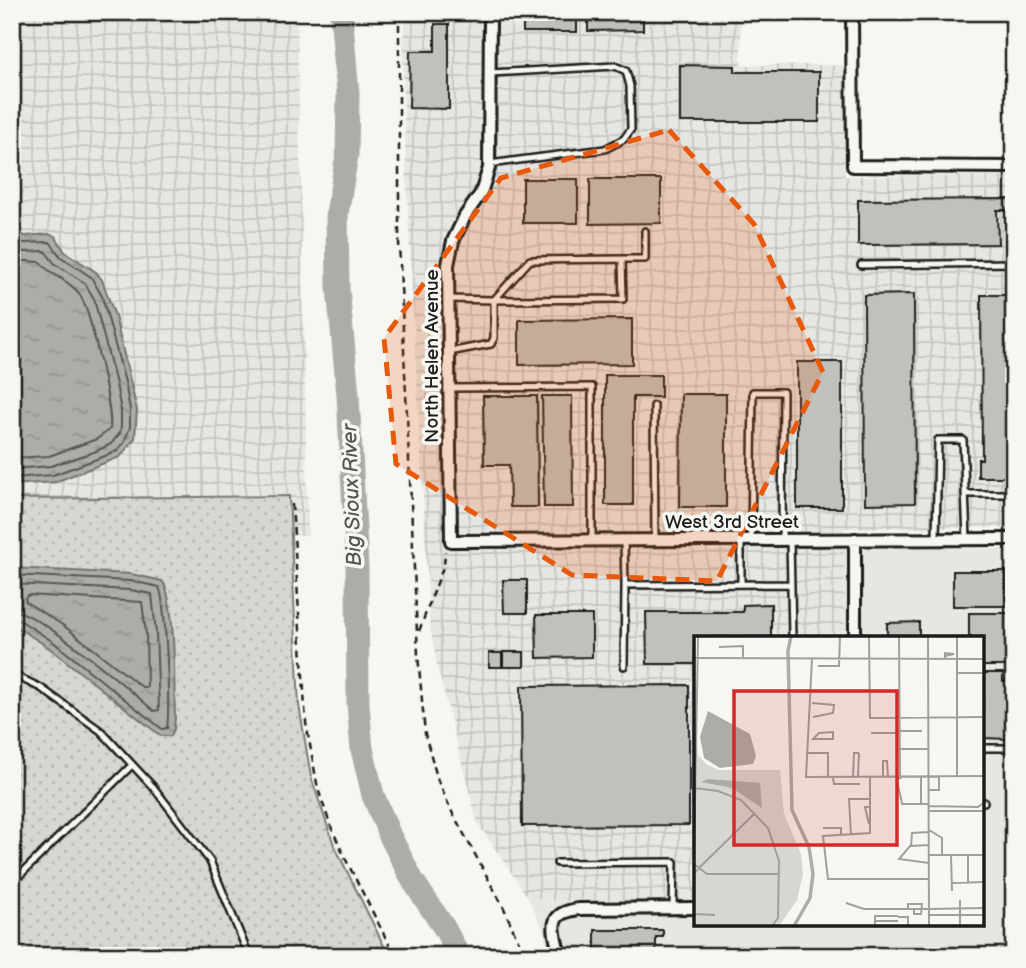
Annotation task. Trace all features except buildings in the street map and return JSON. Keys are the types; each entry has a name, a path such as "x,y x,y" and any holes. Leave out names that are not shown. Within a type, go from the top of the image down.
{"street":[{"name":"North Helen Avenue","path":"451,541 449,253 466,215 487,180 490,12"},
{"path":"852,12 853,166 1014,167"},
{"path":"855,538 855,636"},
{"name":"West 3rd Street","path":"451,541 1014,538"},
{"path":"561,956 554,927 558,915 563,912 579,909 694,908"}],"lane":[{"path":"489,164 605,149 624,139 631,129 630,86 626,71 615,66 490,73"},
{"path":"449,352 491,344 494,338 494,300 530,260 645,259 645,231"},
{"path":"448,299 623,299 622,259"},
{"path":"861,265 1014,263"},
{"path":"450,388 592,387 592,540"},
{"path":"741,584 746,539 752,392 783,392 786,539 792,584 792,636"},
{"path":"654,406 655,540"},
{"path":"936,538 938,440 963,440 967,538"},
{"path":"965,494 1014,494"},
{"path":"624,540 624,666"},
{"path":"625,585 792,584"},
{"path":"12,674 41,688 100,731 154,788 210,861 249,956"},
{"path":"984,748 1014,748"},
{"path":"12,883 132,765"},
{"path":"557,863 674,862 673,908"}],"path":[{"path":"399,12 399,242 421,695 430,756 452,812 503,905 525,956"},
{"path":"292,504 304,713 318,789 344,856 395,956"},
{"path":"417,634 444,565 445,551 451,541"}],"highlighted area":[{"path":"669,130 754,224 823,372 717,581 572,575 396,464 384,338 501,178"}],"shaded area":[{"path":"12,12 297,12 308,536 12,537"},
{"path":"404,12 741,12 741,65 844,65 845,176 1014,176 1014,528 844,528 845,636 694,636 694,899 554,901 527,896 477,822 438,670 430,627 403,92"},
{"path":"289,496 299,705 311,777 334,845 389,956 12,956 12,499"},
{"path":"844,547 1014,549 1014,956 549,956 544,932 527,896 554,901 694,899 694,926 984,926 984,636 845,636"}],"water":[{"path":"12,234 55,236 65,252 96,272 102,280 115,316 137,410 135,438 120,457 55,482 12,485"},
{"path":"12,568 131,574 162,581 170,605 173,645 175,717 171,736 161,736 48,647 12,624"}],"waterway":[{"name":"Big Sioux River","path":"341,12 348,94 347,155 337,214 338,288 348,395 357,568 358,704 362,749 373,795 390,836 413,881 445,929 459,956"}]}
